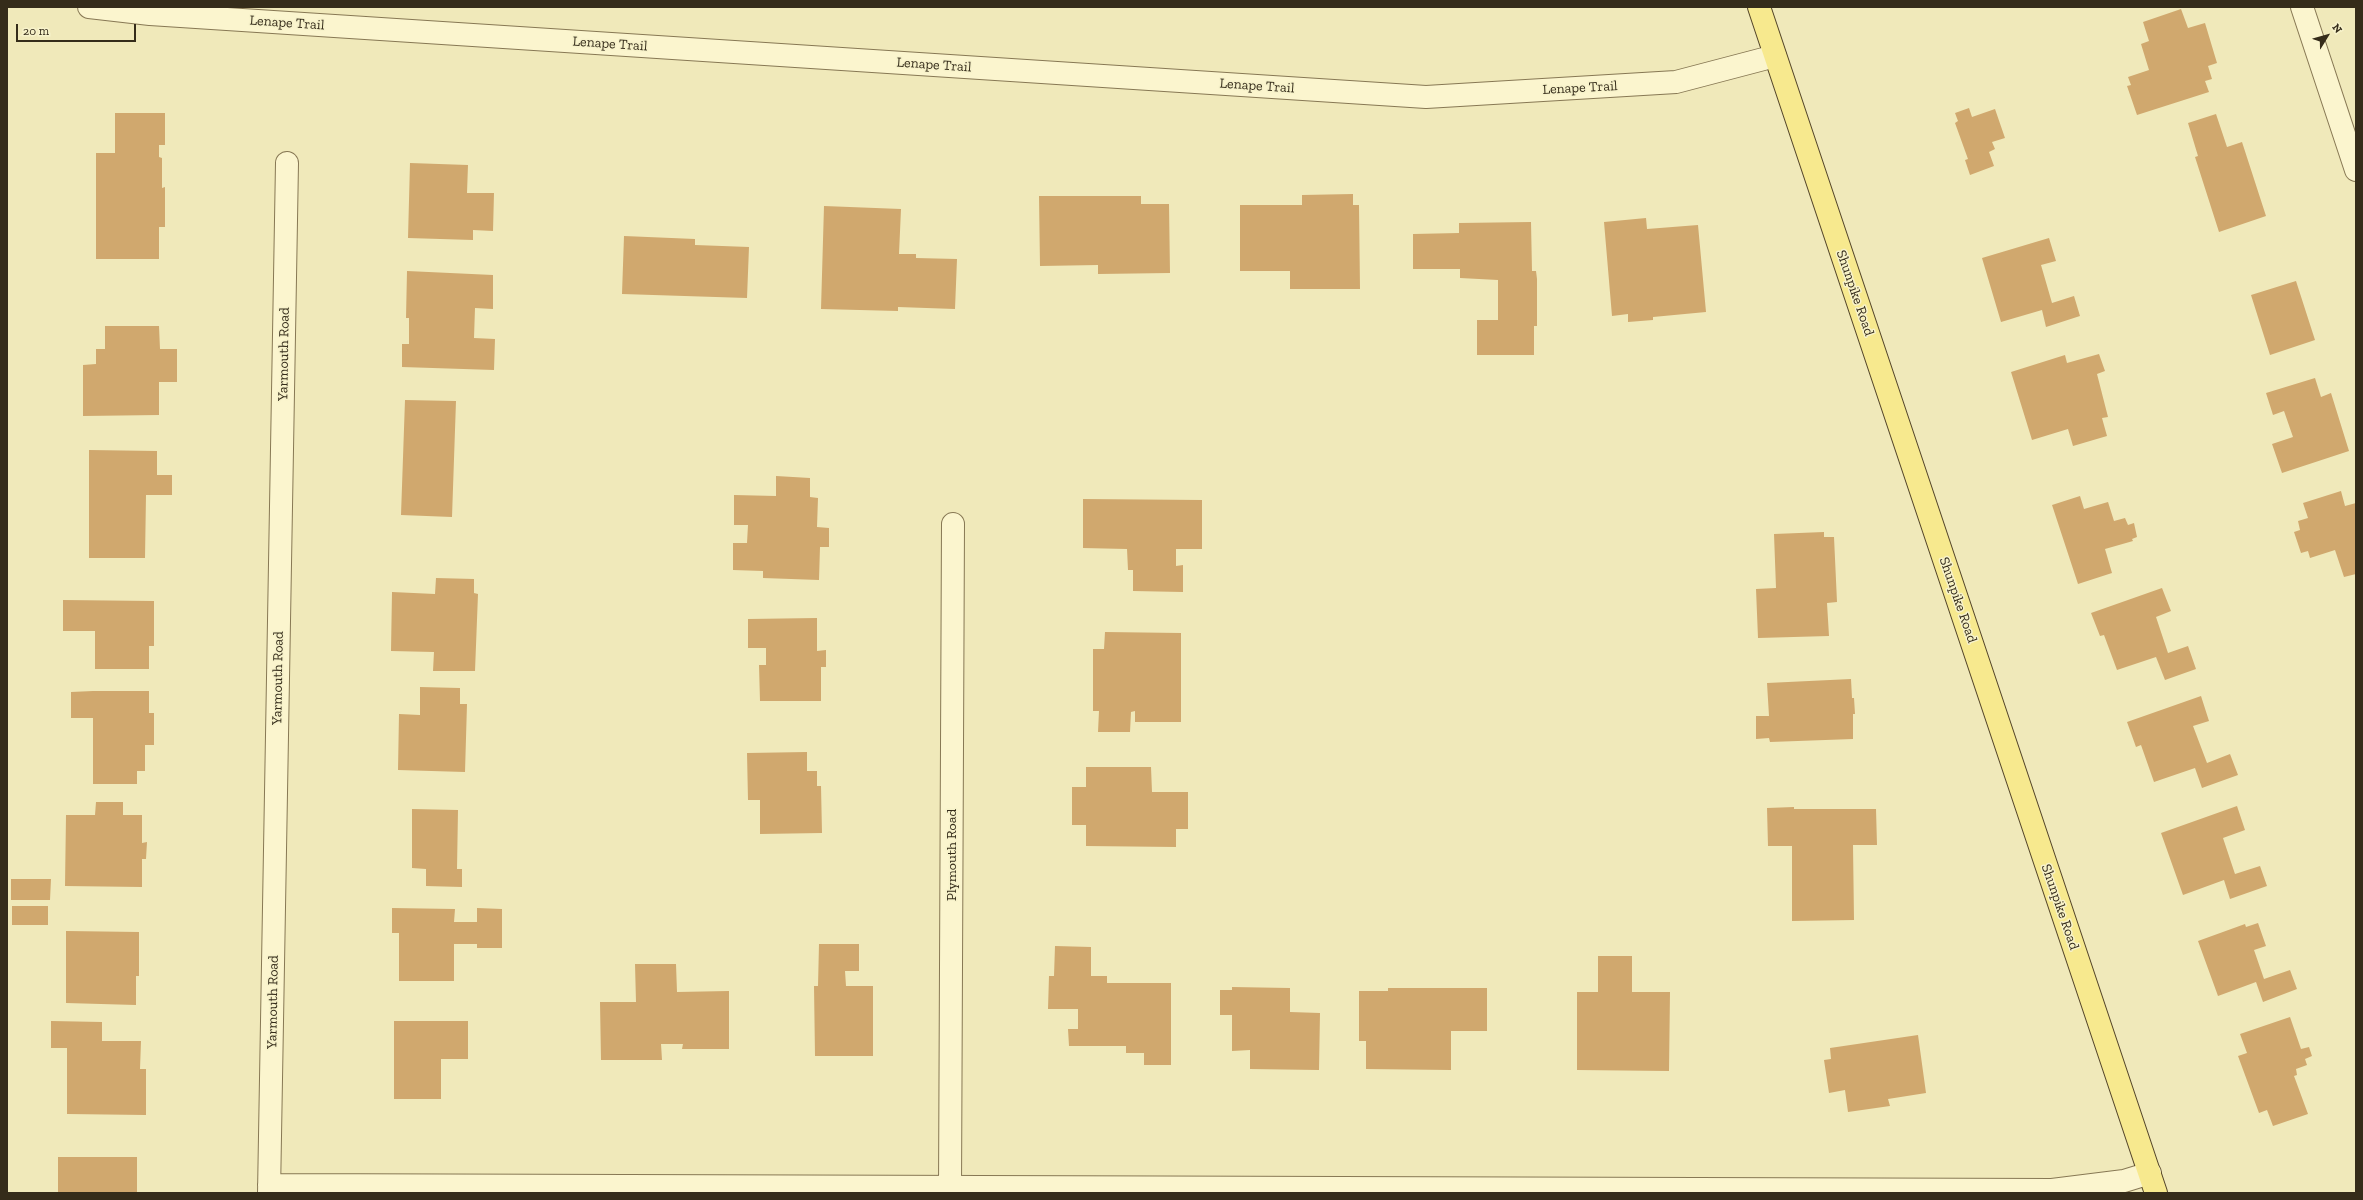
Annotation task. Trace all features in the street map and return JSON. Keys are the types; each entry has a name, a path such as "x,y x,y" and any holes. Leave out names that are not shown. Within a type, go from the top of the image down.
{"main road":[{"name":"Shunpike Road","path":"1759,7 2153,1183"}],"street":[{"name":"Lenape Trail","path":"89,7 150,14 1426,97 1676,82 1775,56"},
{"path":"2302,7 2356,170"},
{"name":"Yarmouth Road","path":"269,1189 287,163"},
{"name":"Plymouth Road","path":"950,1187 953,524"},
{"path":"269,1189 950,1187 2052,1190 2124,1181 2153,1183"}],"building":[{"path":"2181,9 2188,28 2205,23 2217,63 2208,66 2212,79 2205,81 2209,92 2137,115 2127,86 2131,85 2128,77 2149,70 2141,44 2149,41 2143,22"},
{"path":"1969,108 1972,117 1995,109 2005,138 1992,142 1995,149 1989,152 1994,166 1970,175 1965,160 1968,159 1955,123 1958,121 1955,113"},
{"path":"115,113 165,113 165,145 159,145 159,157 162,158 162,188 165,187 165,227 159,227 159,259 96,259 96,153 115,153"},
{"path":"2216,114 2227,147 2242,142 2266,216 2219,232 2195,157 2198,156 2188,123"},
{"path":"410,163 468,165 467,193 494,193 493,231 473,230 473,240 408,238"},
{"path":"1353,194 1353,205 1359,205 1360,289 1290,289 1290,271 1240,271 1240,205 1302,205 1302,195"},
{"path":"1039,196 1141,196 1141,204 1169,204 1170,273 1098,274 1098,265 1040,266"},
{"path":"824,206 901,209 899,254 916,254 916,258 957,259 955,309 898,307 898,311 821,309"},
{"path":"1646,218 1647,229 1698,225 1706,312 1653,317 1653,320 1628,322 1628,314 1612,316 1604,222"},
{"path":"1531,222 1532,271 1536,271 1537,279 1537,326 1534,326 1534,355 1477,355 1477,320 1498,320 1498,280 1460,278 1460,269 1413,269 1413,234 1459,233 1459,223"},
{"path":"624,236 695,239 695,245 749,247 747,298 622,294"},
{"path":"2049,238 2056,261 2041,265 2052,303 2074,296 2080,316 2046,327 2042,310 2001,322 1982,258"},
{"path":"407,271 493,275 493,309 475,308 474,338 495,339 494,370 402,367 402,344 409,344 409,318 406,318"},
{"path":"2296,281 2315,340 2270,355 2251,295"},
{"path":"105,326 159,326 160,349 177,349 177,382 159,382 159,415 83,416 83,365 96,364 96,349 105,349"},
{"path":"2099,354 2105,371 2097,374 2108,417 2102,418 2107,436 2073,446 2068,429 2032,440 2011,372 2065,355 2067,363"},
{"path":"2315,378 2321,397 2331,393 2349,451 2282,473 2272,444 2293,437 2284,411 2273,415 2266,393"},
{"path":"405,400 456,401 452,517 401,515"},
{"path":"89,450 157,451 157,475 172,475 172,495 146,495 145,558 89,558"},
{"path":"776,476 810,478 810,497 818,498 817,527 829,528 829,547 820,547 819,580 763,578 763,571 733,570 733,543 747,543 748,525 734,525 734,495 776,496"},
{"path":"2341,491 2345,506 2356,503 2356,574 2344,577 2335,550 2310,558 2308,551 2301,553 2294,532 2300,530 2298,521 2308,518 2303,503"},
{"path":"2080,496 2084,509 2108,502 2114,521 2125,518 2128,525 2134,523 2137,537 2132,539 2133,541 2105,549 2112,573 2078,584 2052,505"},
{"path":"1083,499 1202,500 1202,549 1176,549 1176,566 1183,565 1183,592 1133,591 1133,570 1128,570 1127,549 1083,548"},
{"path":"1824,532 1824,537 1834,537 1837,602 1827,603 1829,636 1758,638 1756,589 1776,588 1774,534"},
{"path":"436,578 474,579 474,593 478,594 475,671 433,671 434,652 391,651 392,592 435,594"},
{"path":"2162,588 2171,611 2156,617 2168,653 2188,646 2196,669 2165,680 2156,657 2117,670 2104,635 2100,636 2091,613"},
{"path":"63,600 154,601 154,646 149,646 149,669 95,669 95,631 63,631"},
{"path":"817,618 817,651 826,650 826,667 821,667 821,701 760,701 759,665 766,665 766,648 748,648 748,619"},
{"path":"1105,632 1181,633 1181,722 1135,722 1135,711 1131,712 1130,732 1098,732 1099,711 1093,711 1093,649 1104,649"},
{"path":"1851,679 1855,714 1853,714 1853,739 1770,742 1769,738 1756,739 1756,716 1769,716 1767,683"},
{"path":"420,687 460,688 460,704 467,704 465,772 398,770 399,714 420,715"},
{"path":"149,691 149,713 154,713 154,745 145,745 145,771 137,771 137,784 93,784 93,718 71,718 71,692"},
{"path":"2201,696 2209,721 2193,726 2207,763 2230,754 2238,775 2202,788 2195,768 2154,782 2141,745 2136,747 2127,722"},
{"path":"807,752 807,771 817,771 817,786 821,786 822,833 760,834 760,800 748,800 747,753"},
{"path":"1086,767 1151,767 1152,792 1188,792 1188,829 1176,829 1176,847 1086,846 1086,825 1072,825 1072,787 1086,787"},
{"path":"96,802 123,802 123,815 142,815 142,843 147,842 146,859 142,859 142,887 65,886 66,815 95,815"},
{"path":"2237,806 2245,830 2223,838 2235,874 2260,866 2267,886 2230,899 2224,880 2183,895 2161,833"},
{"path":"1794,807 1794,809 1876,809 1877,845 1853,845 1854,920 1792,921 1792,846 1768,846 1767,808"},
{"path":"412,809 458,810 457,869 462,869 462,887 426,886 426,869 412,868"},
{"path":"11,879 51,879 50,900 11,900"},
{"path":"12,906 48,906 48,925 12,925"},
{"path":"392,908 455,909 454,922 477,922 477,908 502,909 502,948 477,948 477,944 454,944 454,981 399,981 399,933 392,933"},
{"path":"2258,923 2266,946 2254,950 2264,979 2290,970 2297,989 2263,1002 2256,982 2218,996 2198,941 2245,924 2246,927"},
{"path":"66,931 139,932 139,976 136,976 136,1005 66,1003"},
{"path":"819,944 859,944 859,971 845,971 846,986 873,986 873,1056 815,1056 814,986 818,986"},
{"path":"1055,946 1091,947 1091,976 1107,976 1107,983 1171,983 1171,1065 1144,1065 1144,1053 1126,1053 1126,1046 1069,1046 1068,1029 1078,1029 1078,1009 1048,1009 1049,976 1054,976"},
{"path":"1598,956 1632,956 1632,992 1670,992 1669,1071 1577,1070 1577,992 1598,992"},
{"path":"635,964 676,964 677,992 729,991 729,1049 682,1049 683,1044 661,1044 662,1060 601,1060 600,1002 636,1002"},
{"path":"1232,987 1290,988 1290,1012 1320,1013 1319,1070 1250,1069 1250,1050 1232,1051 1232,1015 1220,1015 1220,990 1232,990"},
{"path":"1388,988 1487,988 1487,1031 1451,1031 1451,1070 1366,1069 1366,1041 1359,1041 1359,991 1388,991"},
{"path":"2290,1017 2301,1049 2309,1047 2312,1056 2305,1059 2307,1065 2296,1069 2297,1075 2294,1076 2308,1114 2273,1126 2267,1110 2259,1113 2238,1056 2247,1053 2240,1034"},
{"path":"51,1021 102,1022 102,1041 141,1041 140,1069 146,1069 146,1115 67,1114 67,1048 51,1048"},
{"path":"394,1021 468,1021 468,1059 441,1059 441,1099 394,1099"},
{"path":"1918,1035 1926,1093 1888,1099 1890,1106 1848,1112 1845,1090 1829,1093 1824,1060 1831,1059 1830,1048"},
{"path":"58,1157 137,1157 137,1193 58,1193"}]}
